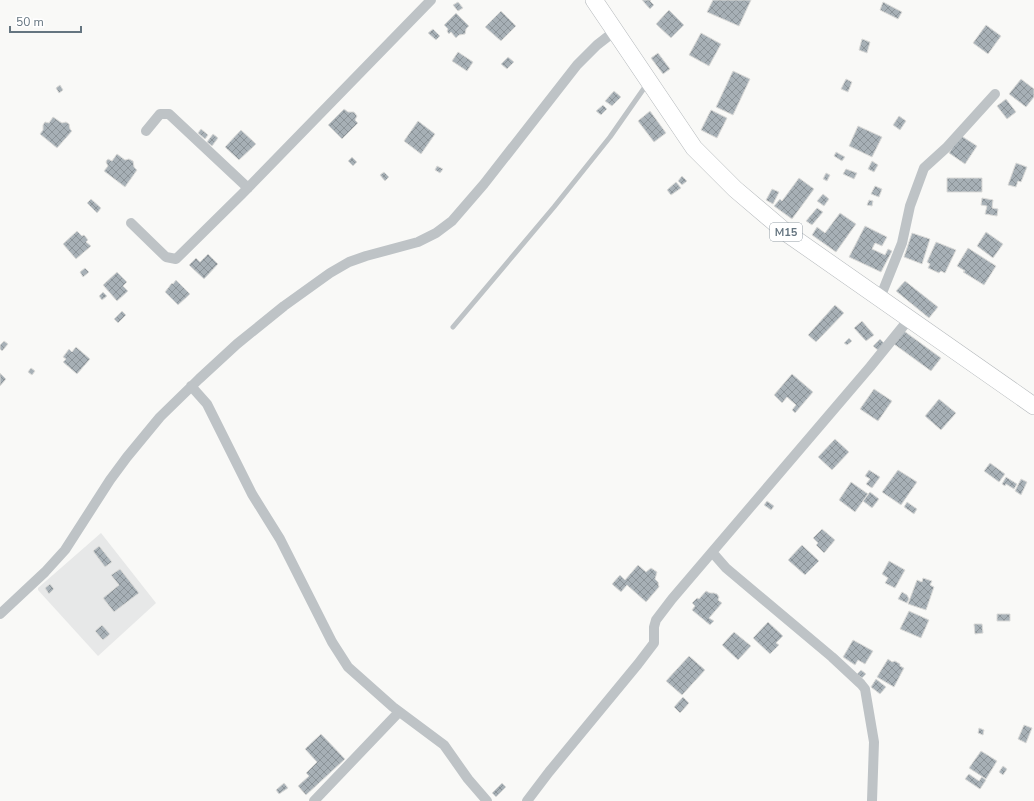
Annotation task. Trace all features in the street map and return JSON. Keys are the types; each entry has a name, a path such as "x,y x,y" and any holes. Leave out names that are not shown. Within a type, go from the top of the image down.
{"highway":[{"name":"M15","path":"594,0 694,148 734,189 788,234 1034,406"}],"street":[{"path":"131,223 166,256 176,259 248,188 431,0"},
{"path":"0,614 45,572 65,550 106,486 127,457 160,417 191,386 236,344 284,306 330,273 349,262 360,258 418,242 436,233 452,222 484,184 577,65 614,31"},
{"path":"880,298 902,243 910,206 924,168 946,148 995,94"},
{"path":"146,131 160,114 169,114 248,188"},
{"path":"527,801 654,643 654,627 656,620 909,319"},
{"path":"191,386 207,404 252,494 280,539 332,642 348,667 400,712 444,745 468,779 487,801"},
{"path":"712,552 726,568 832,657 865,689 874,742 872,801"},
{"path":"314,801 400,712"}],"lane":[{"path":"453,327 559,201 610,137 649,82"}],"shaded area":[{"path":"101,533 156,603 98,656 38,590 38,588"}],"building":[{"path":"642,0 651,0 650,1 654,5 650,9"},
{"path":"713,0 751,0 739,26 707,12"},
{"path":"458,2 463,8 458,11 453,5"},
{"path":"883,2 902,12 898,19 880,10"},
{"path":"669,10 684,25 671,38 656,24"},
{"path":"501,11 516,26 501,41 485,27"},
{"path":"456,13 469,26 466,29 465,34 459,35 456,38 451,32 449,34 447,31 448,29 444,25"},
{"path":"986,25 1001,36 988,54 973,43"},
{"path":"433,29 440,36 436,40 428,33"},
{"path":"701,33 721,44 709,66 689,55"},
{"path":"862,39 870,42 867,53 859,50"},
{"path":"458,52 473,62 467,71 452,61"},
{"path":"658,53 670,69 663,74 651,58"},
{"path":"508,57 514,62 507,69 501,64"},
{"path":"733,71 750,79 733,115 716,107"},
{"path":"846,79 852,82 848,92 841,89"},
{"path":"1021,79 1034,89 1034,97 1026,107 1009,94"},
{"path":"60,85 63,90 59,93 56,88"},
{"path":"614,91 621,97 612,106 605,101"},
{"path":"1006,99 1016,112 1007,119 997,106"},
{"path":"603,105 607,109 601,115 596,111"},
{"path":"344,109 348,112 354,112 357,116 355,120 358,123 342,139 328,125"},
{"path":"711,110 727,118 717,138 701,130"},
{"path":"650,111 666,133 654,142 638,121"},
{"path":"899,116 906,121 900,130 893,125"},
{"path":"53,117 62,123 66,122 69,124 72,131 57,148 40,134 43,130 43,125 45,122 49,123"},
{"path":"418,121 435,134 421,154 404,141"},
{"path":"858,126 882,137 872,157 849,146"},
{"path":"201,129 208,135 205,139 198,133"},
{"path":"241,130 256,144 239,160 225,147"},
{"path":"213,134 218,138 212,146 207,142"},
{"path":"960,135 977,146 965,164 949,153"},
{"path":"836,152 845,157 842,161 834,156"},
{"path":"117,154 125,160 129,159 133,161 134,167 137,170 125,187 104,171 108,166 106,162 107,160 112,161"},
{"path":"352,157 357,162 353,166 348,161"},
{"path":"872,161 878,165 874,172 868,169"},
{"path":"1016,163 1027,167 1021,182 1018,181 1016,187 1008,185"},
{"path":"437,166 443,169 440,173 435,170"},
{"path":"846,169 857,173 854,179 843,174"},
{"path":"384,172 389,177 385,181 380,175"},
{"path":"826,173 830,175 827,181 823,179"},
{"path":"682,176 687,181 682,185 678,181"},
{"path":"799,178 814,189 792,219 774,206 780,199 782,201"},
{"path":"947,178 982,178 982,192 947,192"},
{"path":"676,182 681,188 671,195 667,190"},
{"path":"875,186 882,189 879,197 871,194"},
{"path":"772,189 779,192 773,204 766,200"},
{"path":"823,194 829,199 824,206 817,201"},
{"path":"982,198 993,200 992,208 998,209 997,216 985,214 987,206 981,205"},
{"path":"91,199 101,208 97,213 87,203"},
{"path":"869,200 873,201 872,206 867,205"},
{"path":"817,208 823,212 812,225 806,221"},
{"path":"840,213 856,224 836,252 812,235 817,227 825,233"},
{"path":"865,226 887,237 882,246 875,243 872,249 885,255 888,249 892,251 881,272 849,257"},
{"path":"77,231 82,236 84,235 88,240 86,242 91,246 76,259 63,244"},
{"path":"986,232 1003,244 993,258 977,246"},
{"path":"912,233 930,239 922,264 904,257"},
{"path":"936,242 956,250 945,273 941,271 939,273 928,268 930,264 927,262"},
{"path":"968,248 996,266 984,285 963,272 965,271 957,266"},
{"path":"208,254 218,264 204,279 189,265 196,258 200,262"},
{"path":"85,268 89,272 83,277 80,272"},
{"path":"117,272 127,282 123,286 128,291 117,301 103,285"},
{"path":"176,280 190,294 178,305 165,292"},
{"path":"905,281 938,307 929,318 896,291"},
{"path":"103,292 107,296 102,300 99,296"},
{"path":"835,305 844,313 816,342 808,335"},
{"path":"122,311 126,315 118,323 114,319"},
{"path":"862,321 874,335 866,341 854,328"},
{"path":"904,331 941,358 931,371 894,344"},
{"path":"849,338 852,341 847,345 844,343"},
{"path":"880,339 885,344 879,351 873,346"},
{"path":"4,341 8,344 2,351 0,349 0,345"},
{"path":"76,347 90,359 77,374 63,362 66,359 63,357 69,349 72,352"},
{"path":"31,368 35,371 32,375 28,372"},
{"path":"0,373 6,379 0,386"},
{"path":"792,374 813,392 795,413 792,410 796,405 787,397 782,403 774,395"},
{"path":"874,389 892,401 878,421 860,409"},
{"path":"939,399 956,413 941,430 925,416"},
{"path":"835,439 849,452 832,470 818,457"},
{"path":"990,463 1005,474 999,482 984,471"},
{"path":"869,470 880,477 872,488 866,484 870,479 865,476"},
{"path":"898,470 917,482 901,505 882,492"},
{"path":"1006,477 1017,484 1014,489 1006,484 1005,486 1002,484"},
{"path":"1021,479 1027,482 1021,495 1015,491"},
{"path":"851,482 868,494 855,512 839,500"},
{"path":"870,492 879,499 872,508 863,501"},
{"path":"767,501 774,506 771,510 764,505"},
{"path":"907,502 917,509 914,514 904,507"},
{"path":"822,529 835,540 824,553 816,545 818,543 813,538"},
{"path":"802,545 819,561 805,575 788,560"},
{"path":"99,546 112,562 105,567 93,551"},
{"path":"889,561 905,570 895,588 885,583 888,578 882,574"},
{"path":"638,565 646,572 651,568 657,572 655,579 658,582 659,587 646,602 627,585 621,592 612,584 620,575 625,580"},
{"path":"120,569 139,593 114,612 103,598 119,585 111,575"},
{"path":"923,578 932,581 930,585 934,587 926,610 908,604 917,580 922,582"},
{"path":"50,584 54,589 49,594 45,588"},
{"path":"706,591 717,594 719,597 718,600 722,603 709,618 714,621 710,625 692,610 695,606 692,603 697,598 699,599"},
{"path":"902,592 907,595 909,599 907,603 898,599"},
{"path":"909,611 929,620 921,638 900,629"},
{"path":"997,614 1010,614 1010,621 997,621"},
{"path":"768,622 783,636 776,643 779,645 770,654 753,638"},
{"path":"974,624 982,624 983,633 975,634"},
{"path":"102,625 110,634 103,640 95,631"},
{"path":"734,632 751,646 738,660 722,645"},
{"path":"853,640 873,651 865,664 858,660 855,665 843,657"},
{"path":"689,656 705,670 682,695 666,681"},
{"path":"888,659 892,662 895,661 904,668 894,687 877,677"},
{"path":"861,670 866,674 862,678 857,674"},
{"path":"876,679 886,687 880,694 871,687"},
{"path":"683,697 689,703 680,713 674,707"},
{"path":"1024,725 1032,728 1026,743 1018,739"},
{"path":"979,728 984,730 983,735 978,733"},
{"path":"321,734 345,759 306,795 298,786 309,776 306,773 317,762 305,749"},
{"path":"981,751 997,761 986,779 969,768"},
{"path":"1003,766 1007,769 1003,775 999,772"},
{"path":"969,774 979,781 982,777 986,780 980,789 965,779"},
{"path":"284,783 288,788 279,794 276,790"},
{"path":"502,783 506,787 496,797 492,793"}]}
